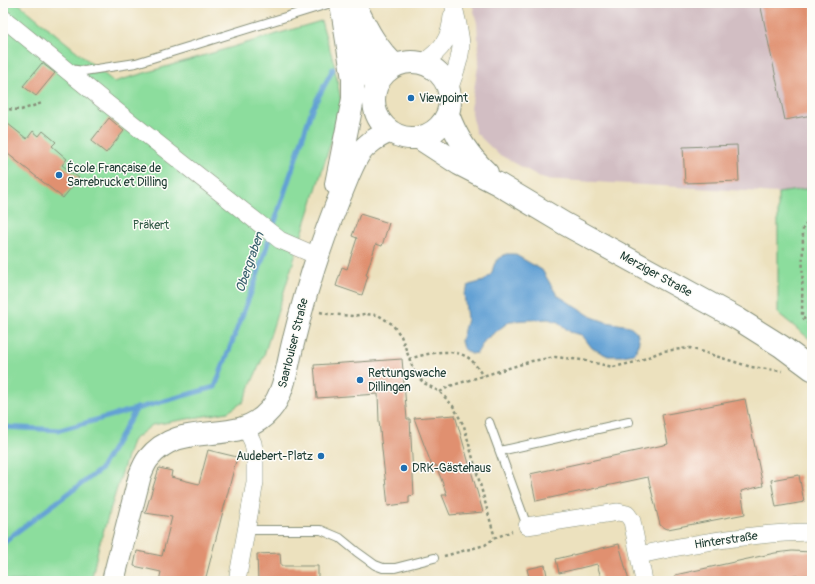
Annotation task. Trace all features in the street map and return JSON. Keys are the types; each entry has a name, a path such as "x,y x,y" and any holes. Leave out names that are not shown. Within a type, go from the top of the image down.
{"main road":[{"name":"Saarlouiser Straße","path":"326,231 348,132 353,99 354,79 341,3"},
{"path":"346,3 376,86"},
{"path":"354,3 368,33 383,54 395,65"},
{"path":"414,61 423,63 437,71 442,76 449,90 450,102 448,114 441,125 431,133 419,138 399,136 384,124 376,113 374,99 376,86 384,74 395,65 414,61"},
{"name":"Merziger Straße","path":"448,114 453,129 465,148 481,168 498,184"},
{"name":"Saarlouiser Straße","path":"246,428 262,418 271,409 280,393 302,308 326,231 359,154 369,144 384,124"},
{"name":"Merziger Straße","path":"419,138 459,164 498,184 565,224 738,319 781,346 812,369"},
{"path":"113,581 140,475 147,460 165,443 177,438 197,434 228,432 246,428"}],"street":[{"path":"423,63 437,53 445,43 451,30 453,4"},
{"path":"449,90 460,56 461,44 453,4"},
{"path":"3,18 280,240 317,256"},
{"path":"237,581 255,482 255,456 253,443 246,428"},
{"path":"527,526 618,512 627,514 632,521 644,581"},
{"name":"Hinterstraße","path":"640,556 728,538 785,532 812,532"}],"lane":[{"path":"66,69 84,70 136,63 331,3"},
{"path":"489,422 527,526"},
{"path":"500,450 629,422"},
{"path":"246,530 321,530 340,538 369,561 383,568 395,568 434,558"}],"path":[{"path":"3,109 21,110 42,102"},
{"path":"812,222 809,222 803,228 802,316 809,324 812,325"},
{"path":"302,308 328,314 353,316 365,314 378,316 392,324 401,336 415,374 424,383 440,392 453,406 464,426 495,538"},
{"path":"440,392 450,386 532,361 555,357 582,360 613,367 636,362 663,351 690,348 751,367 784,371"},
{"path":"409,359 428,354 455,352 468,357 482,376"},
{"path":"434,558 485,545 495,538 527,526"}],"shaded area":[{"path":"472,3 812,3 812,188 778,193 544,179 498,154 475,132 471,106 479,61 477,23"}],"green space":[{"name":"Präkert","path":"3,3 18,3 114,82 321,21 334,63 342,107 264,355 243,402 228,412 152,425 132,441 99,545 91,581 3,581"},
{"path":"812,188 812,341 778,313 778,193"}],"water":[{"path":"506,254 514,254 542,270 557,295 592,317 606,322 630,326 637,332 639,340 638,347 634,354 608,356 592,348 582,335 570,332 558,322 548,319 510,321 485,340 477,353 471,354 463,348 461,341 467,319 464,294 469,285 484,281 492,273 496,262"}],"building":[{"path":"760,3 812,3 812,115 785,120"},
{"path":"42,63 55,73 36,96 23,86"},
{"path":"109,118 124,131 106,153 91,141"},
{"path":"3,120 27,139 33,131 39,136 43,131 56,142 52,146 67,159 62,165 79,178 63,198 3,150"},
{"path":"737,145 739,181 685,183 683,147"},
{"path":"360,214 389,223 382,246 376,244 366,275 368,276 362,295 336,286 342,267 347,269 357,238 352,236"},
{"path":"402,359 407,419 410,419 414,495 409,496 409,503 388,506 379,421 378,394 317,398 314,365"},
{"path":"745,399 763,486 741,491 745,514 668,529 664,528 660,525 648,477 536,501 530,474 668,444 662,415"},
{"path":"455,415 483,512 450,515 442,495 447,495 436,465 432,466 414,418"},
{"path":"208,450 237,457 206,577 204,581 159,581 161,572 134,566 137,551 162,556 172,517 145,513 159,468 172,471 171,477 199,484"},
{"path":"799,475 804,502 776,507 771,480"},
{"path":"619,544 629,581 602,581 597,564 559,573 556,559"},
{"path":"792,551 812,552 812,575 778,577 778,581 676,581 675,575 775,553"},
{"path":"280,553 281,566 318,566 318,580 258,581 257,554"},
{"path":"545,565 548,581 530,581 527,569"}],"waterway":[{"name":"Obergraben","path":"3,427 60,430 215,387 256,279 312,109 333,69"},
{"name":"Obergraben","path":"3,544 14,534 100,470 137,408"}],"place":[{"name":"Viewpoint","path":"411,98"},
{"name":"École Française de Sarrebruck et Dilling","path":"59,175"},
{"name":"Rettungswache Dillingen","path":"360,380"},
{"name":"Audebert-Platz","path":"321,456"},
{"name":"DRK-Gästehaus","path":"404,468"}]}
